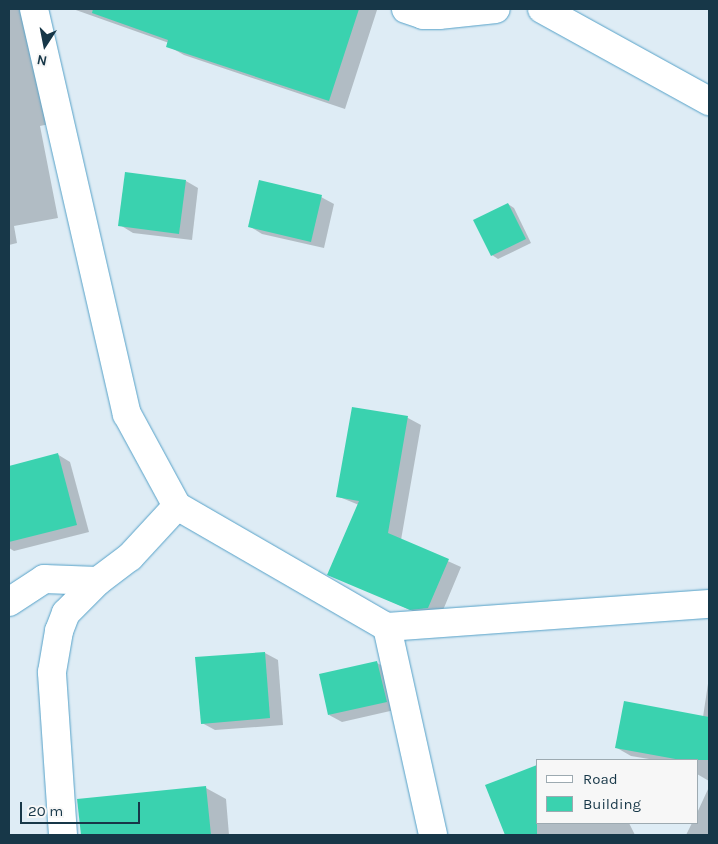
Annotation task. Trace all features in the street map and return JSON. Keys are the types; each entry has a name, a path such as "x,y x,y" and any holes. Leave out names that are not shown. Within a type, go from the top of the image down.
{"street":[{"path":"34,9 127,414 177,506 387,627 709,604"},
{"path":"406,9 423,15 439,15 496,9"},
{"path":"542,9 709,101"},
{"path":"63,835 52,672 54,649 66,613 98,581 128,559 177,506"},
{"path":"9,602 44,579 98,581"},
{"path":"387,627 433,835"}],"building":[{"path":"93,9 359,9 329,101 166,47 168,40 92,13"},
{"path":"125,172 186,180 179,234 118,226"},
{"path":"259,180 322,195 311,242 248,227"},
{"path":"508,203 526,239 491,256 473,220"},
{"path":"352,407 408,416 388,533 449,559 428,608 410,610 327,575 359,501 336,497"},
{"path":"58,453 77,525 9,542 9,466"},
{"path":"265,652 270,718 201,724 195,657"},
{"path":"377,661 387,702 328,715 319,674"},
{"path":"624,701 709,717 709,760 676,759 615,748"},
{"path":"536,765 537,835 505,835 485,785"},
{"path":"206,786 211,835 81,835 77,799"}]}
